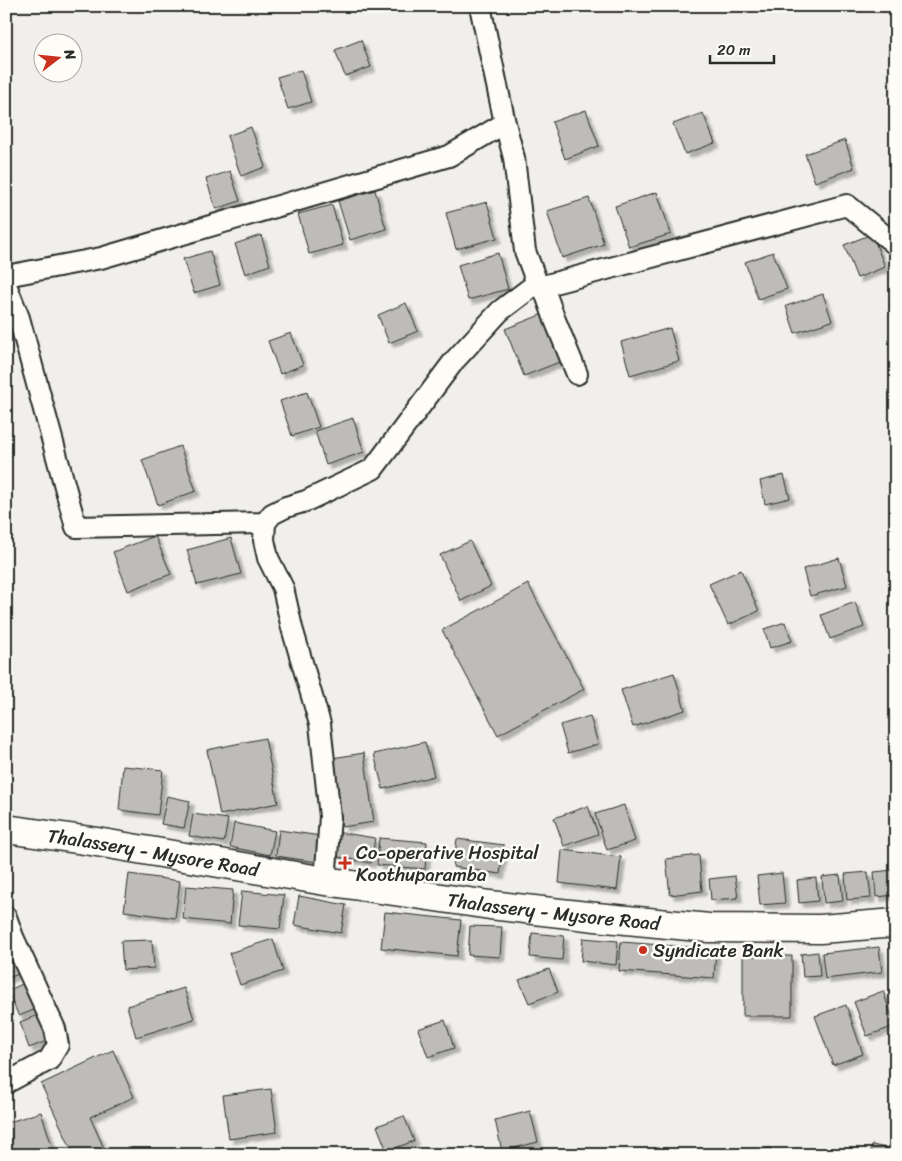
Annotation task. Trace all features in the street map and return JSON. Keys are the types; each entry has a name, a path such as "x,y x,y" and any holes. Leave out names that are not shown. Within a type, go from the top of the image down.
{"main road":[{"name":"Thalassery - Mysore Road","path":"6,829 91,841 325,882 490,905 708,928 820,929 896,923"}],"street":[{"path":"480,6 514,158 525,250 577,374"},
{"path":"6,276 101,258 449,156 505,123"},
{"path":"325,882 330,817 320,724 282,588 268,558 264,540 265,523 272,514 286,507 306,501 373,469 454,361 500,311 540,285 847,205 896,245"},
{"path":"6,284 19,318 76,527 265,523"},
{"path":"6,917 10,938 55,1029 58,1045 49,1060 6,1083"}],"building":[{"path":"361,40 371,67 345,76 335,50"},
{"path":"301,70 311,102 288,109 277,77"},
{"path":"586,110 599,146 565,159 552,122"},
{"path":"703,113 715,143 685,154 673,124"},
{"path":"251,127 265,167 241,176 227,136"},
{"path":"845,140 854,168 815,182 805,154"},
{"path":"230,171 240,201 216,209 206,179"},
{"path":"375,190 386,229 350,240 338,201"},
{"path":"657,192 671,234 629,247 615,206"},
{"path":"589,198 604,244 562,258 547,211"},
{"path":"487,202 497,238 456,249 446,213"},
{"path":"332,205 343,245 309,254 298,214"},
{"path":"872,234 885,267 857,278 844,245"},
{"path":"261,235 270,265 245,274 235,244"},
{"path":"210,251 220,285 194,293 183,259"},
{"path":"773,252 787,289 758,299 745,262"},
{"path":"498,253 508,289 468,300 458,265"},
{"path":"823,294 832,321 795,333 786,306"},
{"path":"406,303 418,331 389,343 378,315"},
{"path":"543,314 562,361 524,376 505,329"},
{"path":"670,328 679,361 630,375 621,342"},
{"path":"291,333 303,365 280,374 268,341"},
{"path":"307,392 319,427 292,436 280,401"},
{"path":"353,418 364,452 326,465 315,431"},
{"path":"180,446 196,491 158,505 142,460"},
{"path":"784,475 790,498 765,504 760,481"},
{"path":"155,536 171,574 128,591 113,552"},
{"path":"231,538 241,574 197,585 187,550"},
{"path":"470,541 491,586 461,601 440,555"},
{"path":"839,558 847,586 810,596 803,569"},
{"path":"741,570 759,611 728,625 709,584"},
{"path":"528,584 584,689 498,735 442,630"},
{"path":"855,602 864,627 830,639 821,615"},
{"path":"785,622 792,641 770,648 764,629"},
{"path":"674,673 685,710 633,727 621,690"},
{"path":"590,716 598,744 568,753 560,725"},
{"path":"265,738 278,803 220,815 207,750"},
{"path":"425,742 434,776 383,789 374,754"},
{"path":"364,753 374,822 342,827 332,758"},
{"path":"123,766 163,770 158,815 119,810"},
{"path":"167,796 190,801 184,828 161,824"},
{"path":"624,805 635,841 607,850 595,814"},
{"path":"588,806 598,834 564,846 554,818"},
{"path":"193,814 228,819 224,842 189,836"},
{"path":"234,823 275,831 270,855 230,847"},
{"path":"279,830 321,836 317,862 276,856"},
{"path":"337,832 375,838 371,863 333,856"},
{"path":"379,838 427,842 425,869 377,865"},
{"path":"457,839 504,845 500,874 453,867"},
{"path":"562,850 621,857 617,890 559,883"},
{"path":"699,855 702,891 670,895 666,859"},
{"path":"893,870 895,895 876,897 874,872"},
{"path":"868,872 871,898 847,900 845,874"},
{"path":"782,873 785,903 760,905 757,876"},
{"path":"129,874 180,881 175,918 124,911"},
{"path":"840,875 843,901 824,903 822,877"},
{"path":"735,876 738,898 711,900 709,879"},
{"path":"816,878 818,901 799,903 797,880"},
{"path":"186,886 233,890 230,924 183,919"},
{"path":"242,891 284,895 280,929 238,925"},
{"path":"299,896 346,905 341,933 294,925"},
{"path":"385,912 461,920 457,956 381,948"},
{"path":"470,926 502,927 500,957 468,955"},
{"path":"532,933 564,936 562,960 530,957"},
{"path":"583,938 618,941 616,965 581,961"},
{"path":"273,939 283,971 240,985 229,953"},
{"path":"152,940 154,968 123,970 121,941"},
{"path":"621,942 716,949 714,978 619,971"},
{"path":"12,947 23,972 6,979 6,950"},
{"path":"879,947 882,972 825,979 822,953"},
{"path":"818,952 820,976 803,977 801,954"},
{"path":"743,956 792,956 792,1016 743,1016"},
{"path":"549,969 558,992 529,1003 519,980"},
{"path":"29,981 41,1007 19,1016 7,991"},
{"path":"184,988 194,1019 136,1037 127,1006"},
{"path":"883,991 895,1026 867,1036 854,1002"},
{"path":"846,1005 863,1054 833,1065 815,1016"},
{"path":"40,1014 49,1040 29,1048 20,1022"},
{"path":"445,1020 454,1048 428,1057 418,1029"},
{"path":"113,1050 134,1097 90,1117 107,1155 74,1155 41,1084"},
{"path":"271,1089 277,1132 229,1139 223,1095"},
{"path":"530,1111 538,1142 502,1151 495,1120"},
{"path":"41,1112 55,1155 6,1155 6,1123"},
{"path":"404,1116 414,1141 387,1151 377,1126"},
{"path":"872,1145 896,1150 895,1155 870,1155"},
{"path":"770,1148 772,1155 738,1155"}],"place":[{"name":"Co-operative Hospital Koothuparamba","path":"345,863"},
{"name":"Syndicate Bank","path":"643,950"}]}
